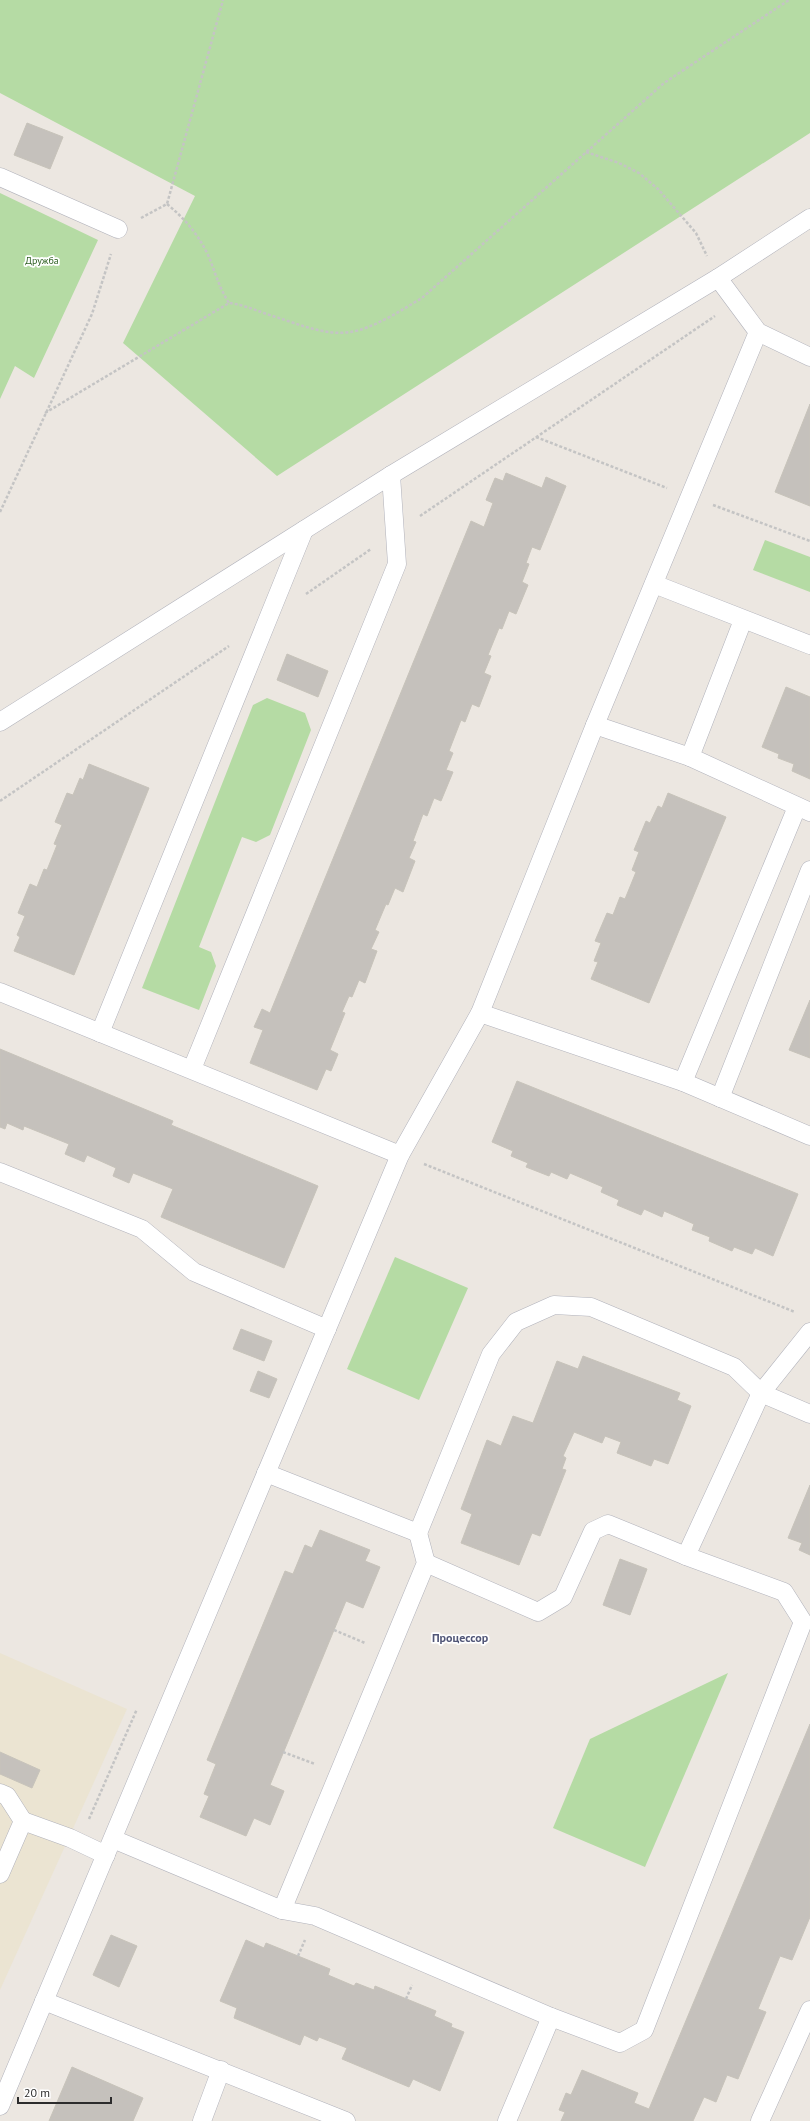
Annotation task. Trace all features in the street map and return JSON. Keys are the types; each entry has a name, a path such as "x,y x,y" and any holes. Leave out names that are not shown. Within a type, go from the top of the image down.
{"lane":[{"path":"0,177 118,229"},
{"path":"0,722 390,475 718,278 810,218"},
{"path":"718,278 758,332 810,357"},
{"path":"0,2106 400,1155 480,1013 595,725 758,332"},
{"path":"192,1069 397,564 390,475"},
{"path":"100,1033 304,530"},
{"path":"654,584 810,645"},
{"path":"690,757 743,620"},
{"path":"595,725 690,757 804,810 683,1082"},
{"path":"720,1098 810,870"},
{"path":"0,992 400,1155"},
{"path":"480,1013 683,1082 810,1136"},
{"path":"0,1172 142,1229 194,1272 327,1329"},
{"path":"282,1910 340,1774 426,1563 418,1533 491,1354 516,1322 554,1305 591,1308 734,1367 761,1393 810,1414"},
{"path":"686,1556 761,1393 810,1332"},
{"path":"266,1473 418,1533"},
{"path":"0,1793 7,1796 23,1820 70,1838 109,1847 282,1910 315,1916 551,2017 620,2043 644,2030 803,1622 784,1592 686,1556 608,1524 593,1531 563,1597 538,1612 426,1563"},
{"path":"0,1874 23,1820"},
{"path":"44,2001 221,2070 346,2121"},
{"path":"760,2121 810,2010"},
{"path":"507,2121 551,2017"},
{"path":"202,2121 221,2070"}],"path":[{"path":"0,512 92,314 118,229 167,204 224,0"},
{"path":"45,413 229,303 243,305 275,317 328,332 351,332 384,320 422,298 664,83 789,0"},
{"path":"586,152 619,163 639,173 658,189 696,233 718,278"},
{"path":"167,204 196,233 208,255 222,292 229,303"},
{"path":"268,620 736,302"},
{"path":"0,801 235,642"},
{"path":"400,1155 803,1315"},
{"path":"334,1630 389,1652"},
{"path":"284,1752 340,1774"}],"shaded area":[{"path":"0,1653 127,1709 0,1990"}],"green space":[{"path":"0,0 810,0 810,133 277,476 123,343 195,196 0,93"},
{"name":"Дружба","path":"0,193 98,240 34,378 15,366 0,399"},
{"path":"765,540 810,557 810,592 753,570"},
{"path":"267,698 305,713 311,730 270,835 256,842 242,837 199,947 211,952 216,966 199,1010 142,988 253,705"},
{"path":"395,1257 468,1288 419,1400 347,1369"},
{"path":"728,1673 645,1867 553,1828 590,1739"}],"building":[{"path":"27,123 63,137 50,169 14,155"},
{"path":"810,404 810,506 775,492"},
{"path":"506,473 542,488 546,477 566,486 540,550 532,547 526,563 529,564 522,582 528,585 516,614 509,611 502,629 499,628 488,655 491,656 484,673 491,676 479,707 472,704 465,722 461,720 449,751 453,753 446,770 453,772 441,801 434,798 427,816 423,814 413,841 416,842 409,858 415,861 403,892 395,888 388,905 386,904 375,930 379,932 371,949 377,951 365,983 359,980 352,997 349,996 342,1012 345,1013 330,1050 338,1054 331,1071 326,1069 317,1090 250,1063 263,1030 254,1027 262,1009 270,1013 471,521 484,527 493,503 486,500 495,478 503,481"},
{"path":"287,654 328,671 318,697 277,680"},
{"path":"786,687 810,697 810,779 792,771 794,764 778,758 779,754 762,747"},
{"path":"89,764 149,788 74,975 14,951 20,937 17,935 25,916 18,913 30,884 37,887 44,869 47,870 57,845 54,844 62,825 55,822 67,793 73,795 80,778 83,780"},
{"path":"668,793 726,817 649,1003 591,979 598,962 594,961 601,943 595,941 607,913 613,915 620,897 625,899 636,872 632,870 639,852 634,850 646,821 650,823 658,806 662,808"},
{"path":"810,1000 810,1058 789,1050"},
{"path":"0,1049 173,1121 171,1125 318,1186 284,1268 161,1217 173,1189 133,1173 129,1183 113,1176 116,1168 87,1155 84,1162 65,1154 69,1144 24,1126 23,1130 7,1123 5,1129 0,1127"},
{"path":"517,1081 798,1194 773,1256 755,1248 752,1254 734,1247 732,1251 709,1241 710,1237 692,1230 694,1224 664,1211 662,1217 644,1209 641,1215 617,1205 619,1200 601,1192 603,1187 570,1173 567,1179 551,1172 549,1176 526,1167 528,1163 511,1156 513,1151 492,1142"},
{"path":"241,1329 272,1341 264,1361 233,1349"},
{"path":"583,1356 680,1393 677,1400 691,1406 668,1464 654,1459 651,1466 617,1453 621,1442 605,1436 602,1443 574,1432 563,1456 566,1458 562,1469 566,1470 540,1536 532,1533 519,1565 461,1543 472,1514 461,1509 487,1440 501,1446 513,1416 533,1423 557,1361 578,1369"},
{"path":"258,1371 277,1379 269,1398 250,1391"},
{"path":"810,1485 810,1555 799,1550 802,1543 788,1538"},
{"path":"320,1530 370,1550 365,1561 380,1567 363,1608 346,1601 270,1785 284,1791 270,1825 254,1818 246,1836 200,1817 209,1796 204,1794 216,1764 207,1760 285,1571 293,1574 305,1545 312,1548"},
{"path":"620,1559 647,1569 630,1615 603,1605"},
{"path":"810,1724 810,1917 792,1960 780,1956 758,2009 766,2012 738,2079 727,2075 716,2102 704,2097 693,2121 561,2121 565,2112 559,2110 566,2093 571,2095 582,2070 638,2093 634,2103 649,2109"},
{"path":"0,1752 40,1770 32,1788 0,1774"},
{"path":"111,1935 137,1946 119,1987 93,1975"},
{"path":"246,1940 264,1948 266,1943 330,1969 328,1975 354,1986 356,1983 374,1990 375,1986 436,2011 434,2016 452,2024 451,2027 464,2032 440,2091 413,2079 409,2087 342,2059 347,2048 319,2037 317,2041 304,2035 300,2045 234,2018 237,2008 220,2001"},
{"path":"72,2067 143,2098 133,2121 49,2121"}],"district":[{"name":"Процессор","path":"460,1637"}]}
